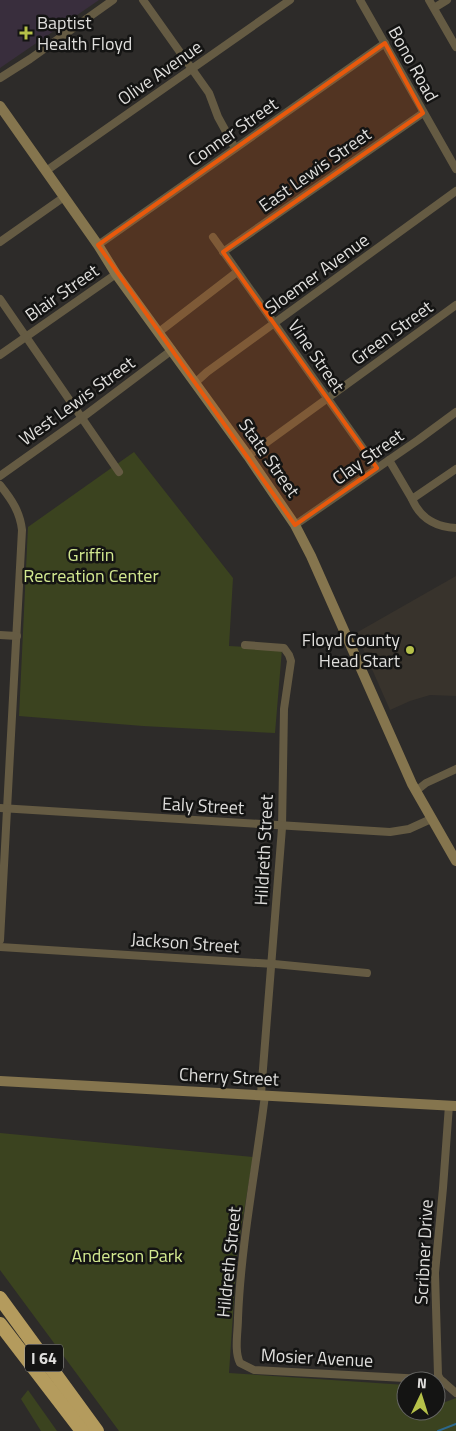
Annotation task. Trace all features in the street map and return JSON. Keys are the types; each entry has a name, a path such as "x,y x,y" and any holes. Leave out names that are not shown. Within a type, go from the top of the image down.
{"highway":[{"name":"I 64","path":"0,1298 98,1431"},
{"name":"I 64","path":"0,1324 82,1431"},
{"path":"30,1362 54,1407 71,1431"}],"main road":[{"name":"State Street","path":"0,106 98,245 116,274 196,382 295,525 416,791 456,861"},
{"name":"Cherry Street","path":"0,1081 452,1105"}],"street":[{"path":"0,78 114,0"},
{"path":"143,0 209,93 218,118 235,148"},
{"name":"Olive Avenue","path":"46,171 290,0"},
{"name":"Bono Road","path":"360,0 456,169"},
{"path":"429,0 456,47"},
{"path":"434,8 447,0"},
{"name":"Conner Street","path":"98,245 384,43"},
{"name":"East Lewis Street","path":"223,252 423,113"},
{"name":"Sloemer Avenue","path":"196,382 207,372 456,191"},
{"path":"0,242 64,197"},
{"name":"Vine Street","path":"213,237 378,468"},
{"path":"159,332 237,272"},
{"name":"Blair Street","path":"0,355 116,274"},
{"path":"0,299 83,417 118,472"},
{"name":"Green Street","path":"248,456 456,305"},
{"name":"West Lewis Street","path":"0,476 172,350"},
{"name":"Clay Street","path":"295,525 456,412"},
{"path":"389,460 423,515 432,523 456,528"},
{"path":"412,499 456,469"},
{"path":"0,485 19,514 22,530 17,636 3,809 0,940"},
{"path":"0,635 17,636"},
{"name":"Hildreth Street","path":"237,1344 240,1273 263,1095 282,825 284,708 290,658 286,650 281,648 245,645"},
{"path":"416,791 426,783 456,769"},
{"name":"Ealy Street","path":"3,809 390,832 409,829 431,819"},
{"name":"Jackson Street","path":"0,947 272,964 367,973"},
{"name":"Scribner Drive","path":"437,1371 435,1273 452,1105"},
{"name":"Mosier Avenue","path":"237,1344 240,1363 254,1370 396,1378"},
{"path":"446,1385 456,1393"}],"highlighted area":[{"path":"385,43 423,113 223,252 377,468 295,525 98,245"}],"shaded area":[{"name":"Baptist Health Floyd","path":"0,0 99,0 0,68"},
{"name":"Floyd County Head Start","path":"456,576 456,696 430,695 390,710 356,633"}],"green space":[{"name":"Griffin Recreation Center","path":"134,452 233,578 229,646 282,649 275,733 143,726 19,716 28,527"},
{"name":"Anderson Park","path":"0,1133 253,1157 237,1254 229,1373 396,1384 396,1421 446,1421 446,1402 456,1398 456,1431 119,1431 0,1270"},
{"path":"28,1390 57,1431 41,1431 21,1399"}],"waterway":[{"path":"438,1431 456,1424"}],"place":[{"name":"Baptist Health Floyd","path":"26,33"},
{"name":"Floyd County Head Start","path":"410,650"}]}
